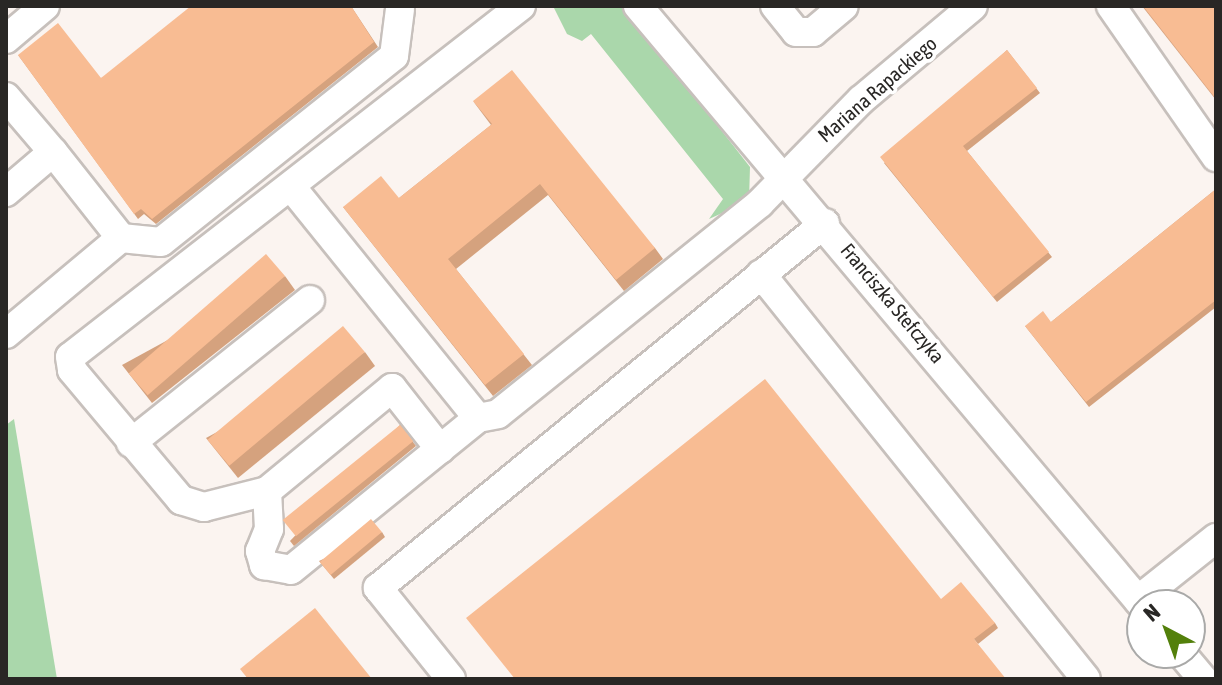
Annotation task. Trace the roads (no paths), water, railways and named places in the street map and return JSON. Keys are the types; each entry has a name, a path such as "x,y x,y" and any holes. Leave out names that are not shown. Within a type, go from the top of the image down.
{"street":[{"path":"6,39 45,6"},
{"path":"440,449 392,388 267,491 204,507 181,500 72,370 70,357 293,189 521,6"},
{"name":"Franciszka Stefczyka","path":"638,6 825,223 1128,589"},
{"path":"775,6 796,32 813,32 844,6"},
{"path":"1111,6 1216,157"},
{"name":"Mariana Rapackiego","path":"267,491 269,529 260,551 264,565 291,570 478,418 498,414 760,203 784,175 962,9"},
{"path":"6,334 121,238 161,242 394,56 393,13"},
{"path":"6,97 121,238"},
{"path":"6,192 53,152"},
{"path":"293,189 478,418"},
{"path":"451,679 378,588 825,223"},
{"path":"761,274 1086,679"},
{"path":"131,443 310,300"},
{"path":"1156,589 1216,538"}]}
